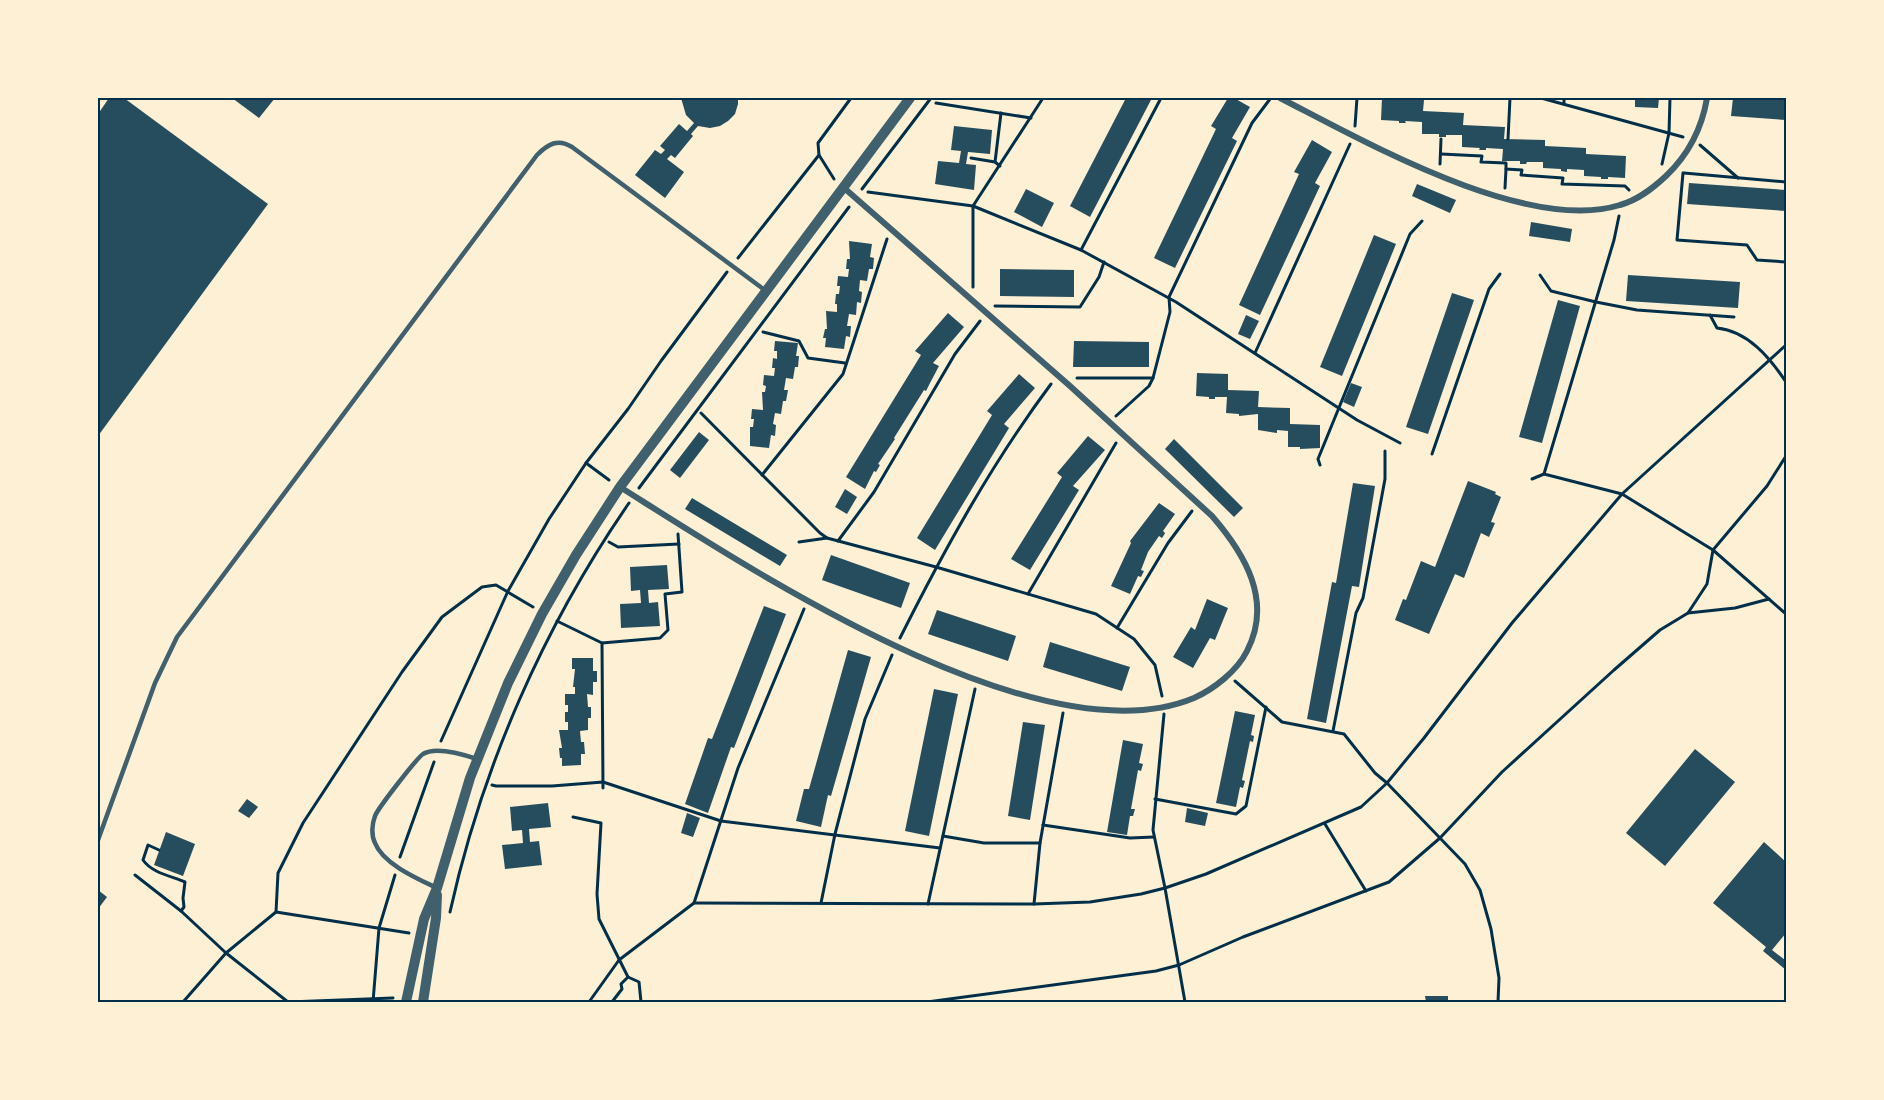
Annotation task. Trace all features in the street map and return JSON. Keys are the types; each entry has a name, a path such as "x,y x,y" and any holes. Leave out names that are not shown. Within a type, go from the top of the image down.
{"street":[{"path":"401,1000 424,919 437,888 477,759 508,683 542,614 581,546 620,487 910,98"},
{"path":"1280,98 1435,174 1502,198 1561,210 1603,209 1621,205 1636,199 1658,183 1670,172 1693,140 1702,121 1707,98"},
{"path":"620,487 807,602 896,646 977,679 1064,705 1109,712 1144,711 1164,707 1203,694 1228,675 1247,653 1253,639 1256,601 1245,561 1225,531 1198,503 1058,375 843,187"},
{"path":"423,1002 436,918 437,888"}],"lane":[{"path":"98,840 155,683 177,637 544,147 557,142 570,145 766,291"},
{"path":"437,888 397,867 382,853 375,844 372,830 375,815 386,798 424,754 438,751 462,754 477,759"}],"path":[{"path":"843,187 832,176 819,155 818,143 851,98"},
{"path":"448,921 479,800 518,705 580,581 634,496 932,98"},
{"path":"967,296 973,289 974,206 1043,98"},
{"path":"1081,250 1161,98"},
{"path":"1110,422 1149,386 1153,378 1170,312 1168,297 1252,123 1272,98"},
{"path":"1256,353 1354,135 1357,98"},
{"path":"1508,139 1510,98"},
{"path":"1540,98 1693,140 1738,178"},
{"path":"1564,98 1564,104"},
{"path":"1658,183 1669,133 1670,98"},
{"path":"936,103 1031,118"},
{"path":"995,162 1001,113"},
{"path":"1435,174 1440,163 1441,139"},
{"path":"1441,154 1482,156 1481,162 1506,162 1502,198"},
{"path":"373,1001 379,928 397,867 438,751 508,591 549,519 586,463 732,266 819,155"},
{"path":"971,158 995,162 1000,166"},
{"path":"1506,169 1522,170 1521,175 1563,178 1562,184 1625,186 1636,199"},
{"path":"1670,172 1786,182"},
{"path":"1683,173 1677,240 1748,245 1757,260 1786,262"},
{"path":"868,192 974,206 1081,250 1168,297 1338,407 1400,443"},
{"path":"1544,474 1614,240 1621,205"},
{"path":"1320,465 1318,459 1338,407 1410,234 1422,221"},
{"path":"762,475 843,374 890,229"},
{"path":"838,541 874,492 955,354 986,312 996,306 1080,307 1099,277 1104,262"},
{"path":"1432,454 1489,289 1500,274"},
{"path":"1540,275 1551,291 1596,302 1637,310 1734,317"},
{"path":"1710,315 1717,328 1730,331 1746,340 1770,358 1786,382"},
{"path":"763,332 799,341 808,358 846,363"},
{"path":"694,903 1034,904 1090,902 1141,894 1206,874 1361,807 1387,783 1512,623 1622,494 1786,345"},
{"path":"821,903 834,836 865,719 896,646 936,567 1021,425 1058,375"},
{"path":"1070,386 1077,378 1153,378"},
{"path":"701,413 827,538 1096,614 1134,639 1155,665 1164,707 1153,830 1185,1002"},
{"path":"1028,594 1122,433"},
{"path":"1333,732 1356,613 1363,598 1385,478 1384,451"},
{"path":"1688,613 1707,584 1713,550 1767,486 1786,456"},
{"path":"586,463 620,487"},
{"path":"1532,479 1544,474 1622,494 1713,550 1786,614"},
{"path":"1117,628 1168,543 1198,503"},
{"path":"183,1002 226,953 276,912 278,873 303,823 402,672 442,617 482,587 496,585 542,614 602,643 660,638 668,630 665,594 682,592 678,524"},
{"path":"799,542 827,538"},
{"path":"609,542 618,547 679,544"},
{"path":"927,1002 1156,971 1389,882 1440,838 1502,772 1660,630 1688,613 1735,608 1769,599"},
{"path":"589,1002 619,960 694,903 738,768 807,602"},
{"path":"602,643 603,788"},
{"path":"1228,675 1282,722 1344,734 1375,773 1465,864 1480,890 1491,929 1499,978 1498,1002"},
{"path":"928,904 977,679"},
{"path":"1034,904 1040,843 1064,705"},
{"path":"1155,799 1236,814 1246,806 1266,707"},
{"path":"492,785 552,786 603,782 721,821 940,848"},
{"path":"479,800 486,802"},
{"path":"573,817 601,823 597,894 599,919 628,976 639,982 641,1002"},
{"path":"1325,824 1366,891"},
{"path":"1043,825 1130,838 1155,837"},
{"path":"942,836 984,843 1040,843"},
{"path":"159,850 148,845 143,860 147,866 185,882 184,907 181,911"},
{"path":"168,876 170,871"},
{"path":"135,875 181,911 226,953 288,1002 401,1000"},
{"path":"276,912 411,933"},
{"path":"612,1002 628,976"}],"building":[{"path":"109,98 124,98 268,204 98,436 98,114"},
{"path":"232,98 275,98 259,118"},
{"path":"681,98 738,98 738,104 735,114 728,121 710,128 698,126 675,158 671,155 667,159 684,172 665,198 635,175 655,150 661,154 665,150 660,146 679,124 687,131 694,123 686,115"},
{"path":"1126,98 1152,98 1090,217 1070,206"},
{"path":"1228,98 1234,98 1250,107 1232,138 1237,141 1175,268 1154,258 1216,129 1211,126"},
{"path":"1382,98 1424,100 1423,111 1464,113 1463,125 1505,127 1504,139 1545,140 1545,146 1586,148 1586,154 1626,156 1625,178 1601,179 1601,177 1584,176 1584,170 1567,169 1567,172 1561,169 1543,168 1543,162 1520,164 1520,161 1502,161 1503,149 1479,150 1480,148 1462,147 1462,135 1439,137 1439,134 1422,134 1422,122 1399,123 1399,121 1381,120"},
{"path":"1635,98 1659,98 1658,108 1635,107"},
{"path":"1733,98 1786,99 1786,120 1731,116"},
{"path":"954,126 992,130 990,154 968,152 966,164 976,165 974,190 935,184 938,161 959,163 961,151 951,150"},
{"path":"1312,140 1332,152 1315,183 1320,186 1260,315 1239,305 1299,174 1294,172"},
{"path":"1689,183 1786,190 1786,211 1687,204"},
{"path":"1417,184 1456,200 1450,213 1412,196"},
{"path":"1026,189 1054,203 1042,227 1014,212"},
{"path":"1531,222 1572,229 1570,242 1529,236"},
{"path":"1374,235 1396,244 1342,376 1320,367"},
{"path":"849,241 872,244 870,257 874,258 873,269 869,269 867,281 860,280 861,303 857,302 856,315 849,314 847,326 851,326 850,337 846,336 844,349 825,347 826,338 823,338 825,329 827,329 826,311 837,312 836,294 839,294 840,286 837,286 838,276 848,277 849,269 846,269 847,259 850,259"},
{"path":"1000,269 1074,270 1074,297 1000,296"},
{"path":"1628,275 1740,282 1738,308 1626,301"},
{"path":"1452,293 1474,300 1428,434 1406,427"},
{"path":"1558,300 1580,306 1542,443 1519,437"},
{"path":"948,313 964,327 933,363 939,366 926,391 924,390 894,438 865,489 846,477 921,355 915,351"},
{"path":"1246,315 1259,321 1250,339 1238,334"},
{"path":"775,341 798,343 796,356 799,356 798,367 795,367 793,379 786,378 784,390 788,390 786,401 783,401 781,414 775,413 773,424 776,425 775,436 771,435 769,448 750,446 750,427 753,427 754,419 751,419 752,409 763,410 762,392 765,392 766,386 763,385 764,375 774,376 773,358 777,359 777,351 774,351"},
{"path":"1074,341 1149,342 1149,367 1073,367"},
{"path":"1197,373 1228,374 1228,390 1259,391 1258,407 1290,408 1290,424 1320,425 1320,448 1288,447 1288,431 1277,430 1277,433 1258,430 1258,414 1239,416 1239,414 1226,413 1227,397 1209,399 1209,397 1196,396"},
{"path":"1019,374 1035,388 1004,424 1009,428 935,550 917,538 992,415 987,411"},
{"path":"1351,383 1362,387 1354,407 1343,402"},
{"path":"699,432 709,440 680,478 670,470"},
{"path":"1088,436 1105,450 1073,486 1079,490 1030,570 1011,559 1062,477 1057,473"},
{"path":"1174,439 1243,508 1234,517 1165,449"},
{"path":"1468,481 1496,492 1495,494 1501,497 1491,522 1495,523 1489,537 1481,533 1464,578 1455,574 1429,634 1395,620 1403,599 1406,600 1421,561 1435,567"},
{"path":"1353,483 1375,486 1359,587 1352,586 1326,723 1307,719 1332,582 1336,583"},
{"path":"845,489 857,497 847,514 835,507"},
{"path":"692,498 787,555 780,566 685,509"},
{"path":"1159,503 1175,514 1163,531 1165,533 1162,538 1159,536 1148,552 1141,570 1144,571 1141,577 1138,576 1130,594 1111,586 1130,541"},
{"path":"831,555 910,583 901,608 822,580"},
{"path":"667,565 669,589 648,590 649,603 658,602 660,626 621,628 620,604 641,603 640,590 631,591 630,567"},
{"path":"1207,599 1228,608 1215,640 1210,638 1193,668 1173,657 1191,627 1195,630"},
{"path":"764,606 786,614 734,748 731,747 708,813 685,804 708,738 712,739"},
{"path":"937,610 1016,636 1008,661 928,634"},
{"path":"1050,642 1130,667 1122,691 1043,667"},
{"path":"848,650 871,657 831,796 828,795 821,827 796,821 804,789 809,789"},
{"path":"572,658 593,658 593,671 597,671 597,682 593,682 593,695 587,694 588,707 591,707 591,718 588,718 588,730 580,731 585,754 581,754 581,765 562,766 559,730 568,730 568,722 565,722 568,705 565,705 565,694 575,694 575,687 573,687 575,669 572,669"},
{"path":"934,689 958,694 929,836 905,831"},
{"path":"1235,711 1255,715 1251,735 1254,736 1253,742 1250,741 1242,780 1245,781 1243,788 1240,787 1236,807 1216,803"},
{"path":"1023,722 1045,725 1030,820 1008,816"},
{"path":"1123,740 1143,744 1139,763 1143,764 1141,771 1138,770 1131,809 1135,809 1133,816 1130,816 1127,835 1107,832"},
{"path":"1695,749 1735,782 1665,866 1626,833"},
{"path":"247,799 258,807 249,818 238,811"},
{"path":"548,803 551,827 529,829 530,842 539,841 542,865 505,869 502,845 523,843 522,830 512,831 510,807"},
{"path":"1187,808 1208,813 1205,826 1185,822"},
{"path":"687,813 700,818 693,837 681,833"},
{"path":"166,832 195,844 183,876 154,865"},
{"path":"1764,842 1786,862 1786,933 1772,950 1785,960 1786,958 1786,970 1763,951 1766,947 1713,903"},
{"path":"98,890 107,897 98,909"},
{"path":"1425,996 1448,996 1448,1002 1426,1002"}]}
